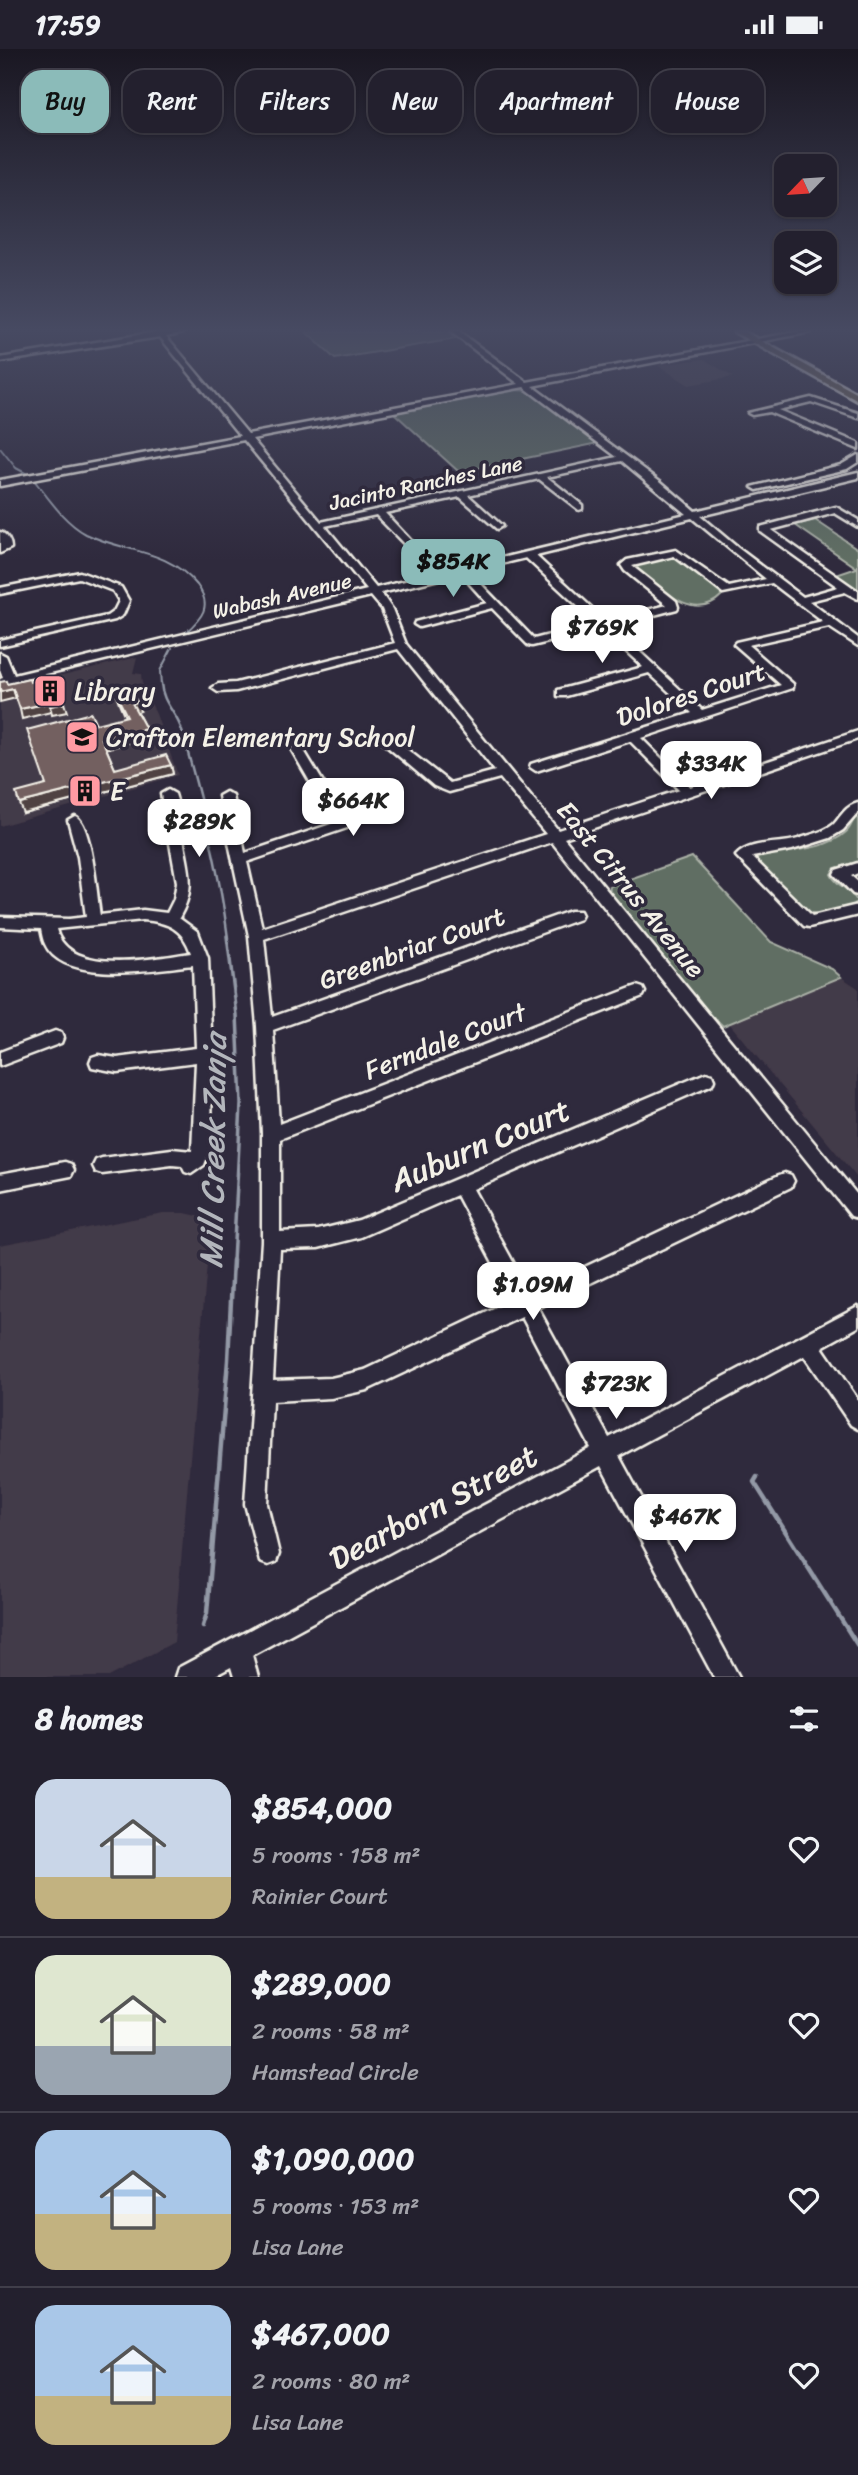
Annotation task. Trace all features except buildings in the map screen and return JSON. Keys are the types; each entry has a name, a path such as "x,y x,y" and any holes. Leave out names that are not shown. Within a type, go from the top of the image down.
{"street":[{"name":"East Citrus Avenue","path":"222,408 387,609 401,645 858,1210"},
{"path":"0,483 402,408"},
{"path":"557,408 657,483 773,580 858,643"},
{"path":"752,413 777,408"},
{"path":"836,408 858,416"},
{"path":"771,409 858,446"},
{"name":"Jacinto Ranches Lane","path":"318,524 624,458"},
{"path":"757,487 844,467 858,458"},
{"name":"Wabash Avenue","path":"5,681 375,594 858,475"},
{"path":"540,476 579,507"},
{"path":"461,493 497,526"},
{"path":"858,524 836,510 763,529 858,596"},
{"path":"378,512 411,546"},
{"path":"0,535 6,543 3,549"},
{"path":"474,583 532,643 673,607 629,569 626,565 631,562 676,553 727,591 773,580"},
{"path":"530,555 701,715"},
{"path":"0,591 80,575 117,589 124,601 120,613 111,618 0,643"},
{"path":"802,600 846,588"},
{"path":"419,624 495,604"},
{"name":"Dolores Court","path":"536,767 789,686 740,644 831,623"},
{"path":"218,688 236,687 401,645"},
{"path":"0,656 5,681"},
{"path":"562,693 650,669"},
{"path":"256,936 858,735"},
{"path":"633,737 687,791"},
{"path":"387,740 429,772 439,783 449,788 503,772"},
{"path":"241,859 342,825 297,749"},
{"path":"168,794 176,818 177,846 185,876 185,889 171,919"},
{"path":"226,796 256,936 265,1026 271,1133 271,1241 256,1504 268,1554"},
{"path":"858,807 848,812 840,827 834,831 790,846 766,847 743,856 809,922 858,910"},
{"path":"75,820 85,852 87,888 94,921"},
{"path":"858,868 841,874 858,890"},
{"path":"0,922 47,924 143,915 171,919 193,936 200,958 204,1054 202,1146 194,1163 172,1157 102,1166"},
{"name":"Greenbriar Court","path":"265,1026 575,915"},
{"path":"47,924 50,944 66,958 77,963 92,966 155,964 200,958"},
{"name":"Ferndale Court","path":"271,1133 637,992"},
{"path":"0,1059 55,1038"},
{"path":"98,1062 117,1065 204,1054"},
{"name":"Auburn Court","path":"271,1241 336,1236 360,1228 706,1080"},
{"path":"0,1182 65,1170"},
{"path":"262,1391 331,1388 367,1380 785,1181"},
{"path":"461,1185 727,1677"},
{"name":"Dearborn Street","path":"187,1677 858,1316"},
{"path":"807,1343 858,1417"},
{"path":"239,1650 246,1677"}],"shaded area":[{"name":"Crafton Elementary School","path":"137,657 133,673 141,674 142,683 178,775 0,826 0,690"},
{"path":"841,977 858,988 858,1179 729,1023"},
{"path":"163,1213 185,1213 211,1219 174,1642 109,1677 0,1677 0,1245"}],"green space":[{"path":"420,408 553,408 599,443 459,472 394,413"},
{"path":"815,520 858,549 858,590 836,575 857,568 795,525"},
{"path":"669,557 678,558 722,595 711,603 700,606 689,604 666,593 637,569 638,565"},
{"path":"858,814 858,862 835,868 831,874 857,901 854,905 817,914 806,911 754,860 756,856 815,847 837,839 850,828"},
{"path":"692,857 771,942 832,969 841,977 723,1026 708,1012 609,891 610,886"}],"waterway":[{"name":"Mill Creek Zanja","path":"0,448 16,468 29,475"},
{"name":"Mill Creek Zanja","path":"34,480 64,517 78,529 101,540 172,564 197,585 205,605 200,617 185,633"},
{"name":"Mill Creek Zanja","path":"161,685 160,671 172,648"},
{"name":"Mill Creek Zanja","path":"161,683 164,696 182,731 196,782 214,859 228,938"},
{"name":"Mill Creek Zanja","path":"227,936 237,1015 241,1104 233,1262"},
{"name":"Mill Creek Zanja","path":"203,1626 207,1613 228,1360 233,1260"},
{"path":"757,1477 754,1482 858,1646"}],"place":[{"name":"Library","path":"50,691"},
{"name":"Crafton Elementary School","path":"82,737"},
{"name":"E","path":"85,791"}]}
